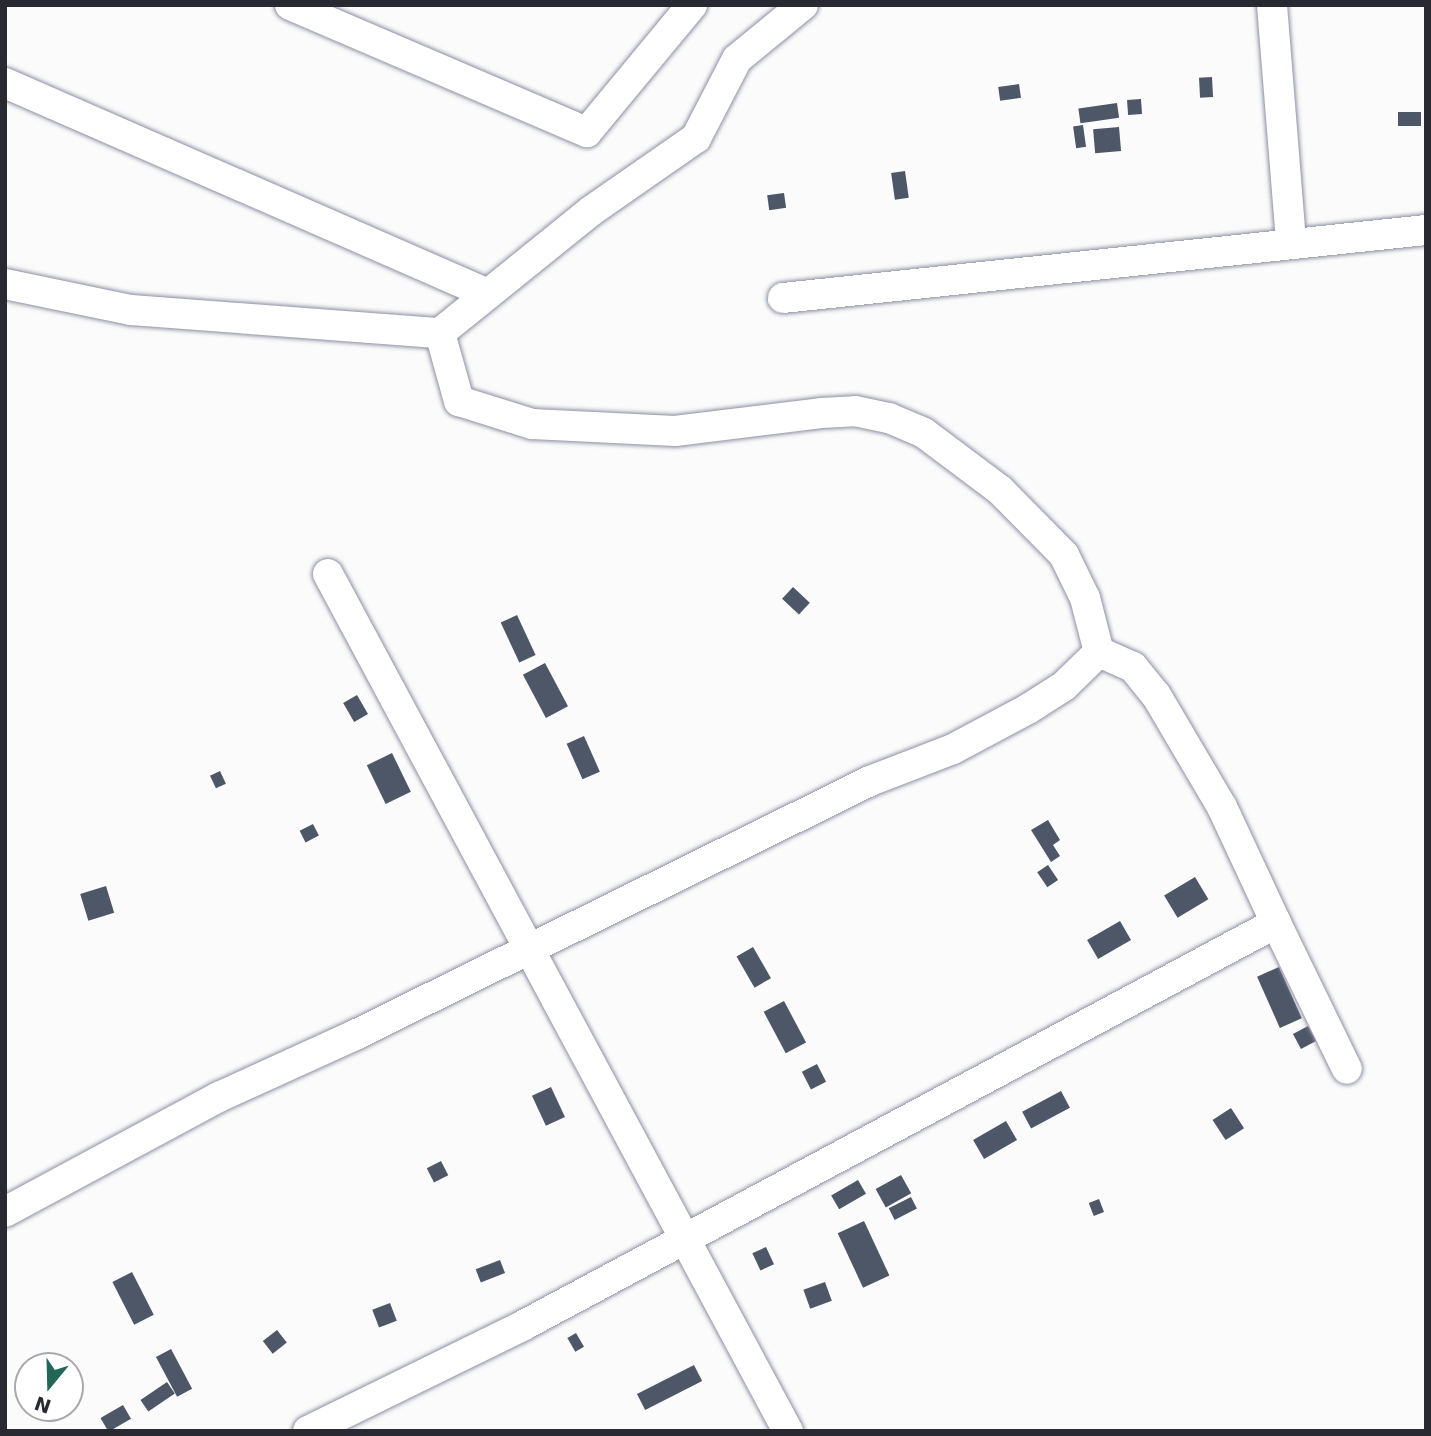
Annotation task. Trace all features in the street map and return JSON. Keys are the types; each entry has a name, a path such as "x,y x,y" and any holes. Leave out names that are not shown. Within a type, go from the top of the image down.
{"street":[{"path":"290,5 587,132 692,5"},
{"path":"5,284 131,310 440,333 592,211 696,138 737,60 803,5"},
{"path":"1272,5 1290,243"},
{"path":"5,83 488,294"},
{"path":"783,298 1426,230"},
{"path":"440,333 459,401 532,424 675,431 855,411 889,418 924,433 1000,490 1065,555 1085,598 1099,652"},
{"path":"328,574 789,1431"},
{"path":"1099,652 1133,667 1156,695 1222,807 1347,1069"},
{"path":"5,1212 219,1097 530,949 870,781 953,750 1064,686 1099,652"},
{"path":"308,1431 524,1325 1276,923"}],"building":[{"path":"1212,77 1213,97 1200,98 1199,78"},
{"path":"1019,84 1021,98 1000,101 998,87"},
{"path":"1141,99 1142,114 1128,115 1127,100"},
{"path":"1117,103 1119,118 1080,123 1078,108"},
{"path":"1398,112 1421,112 1421,126 1398,126"},
{"path":"1083,125 1086,147 1076,148 1073,126"},
{"path":"1119,127 1121,151 1095,153 1093,129"},
{"path":"905,171 909,198 895,200 891,173"},
{"path":"784,193 786,208 769,210 767,195"},
{"path":"793,587 810,603 799,614 782,599"},
{"path":"517,615 536,655 519,662 501,623"},
{"path":"545,663 568,706 546,718 523,675"},
{"path":"357,695 368,714 354,722 343,703"},
{"path":"584,736 600,772 583,779 567,744"},
{"path":"392,753 411,792 386,804 367,765"},
{"path":"220,771 226,784 216,788 210,776"},
{"path":"1048,820 1060,840 1053,845 1060,856 1051,862 1031,830"},
{"path":"313,824 319,836 306,842 300,831"},
{"path":"1048,865 1058,880 1047,887 1037,872"},
{"path":"1195,877 1208,899 1178,918 1164,896"},
{"path":"106,886 114,913 88,921 80,894"},
{"path":"1120,921 1131,940 1098,959 1087,940"},
{"path":"753,947 771,978 755,988 737,956"},
{"path":"1279,967 1302,1018 1280,1028 1257,977"},
{"path":"784,1001 806,1042 786,1053 764,1012"},
{"path":"1308,1026 1316,1041 1301,1049 1293,1034"},
{"path":"817,1064 826,1082 811,1090 802,1072"},
{"path":"551,1087 565,1117 546,1126 532,1096"},
{"path":"1061,1091 1070,1108 1031,1128 1022,1112"},
{"path":"1231,1108 1244,1128 1226,1140 1213,1120"},
{"path":"1006,1121 1017,1140 984,1159 973,1140"},
{"path":"441,1161 448,1175 434,1183 427,1168"},
{"path":"901,1175 911,1193 886,1207 876,1189"},
{"path":"858,1180 866,1194 839,1209 831,1196"},
{"path":"911,1197 917,1209 895,1220 889,1208"},
{"path":"1099,1199 1104,1212 1094,1216 1089,1203"},
{"path":"864,1221 889,1275 863,1288 838,1233"},
{"path":"766,1247 774,1264 760,1271 752,1253"},
{"path":"500,1260 505,1273 481,1282 476,1269"},
{"path":"132,1272 154,1315 134,1325 112,1282"},
{"path":"825,1282 832,1301 810,1309 803,1290"},
{"path":"390,1303 397,1321 379,1328 372,1310"},
{"path":"277,1330 287,1343 273,1354 263,1341"},
{"path":"576,1333 584,1347 575,1352 567,1338"},
{"path":"171,1349 192,1389 177,1397 156,1357"},
{"path":"694,1365 702,1381 645,1410 637,1394"},
{"path":"167,1382 175,1394 148,1412 140,1400"},
{"path":"123,1405 131,1419 108,1431 100,1418"}]}
